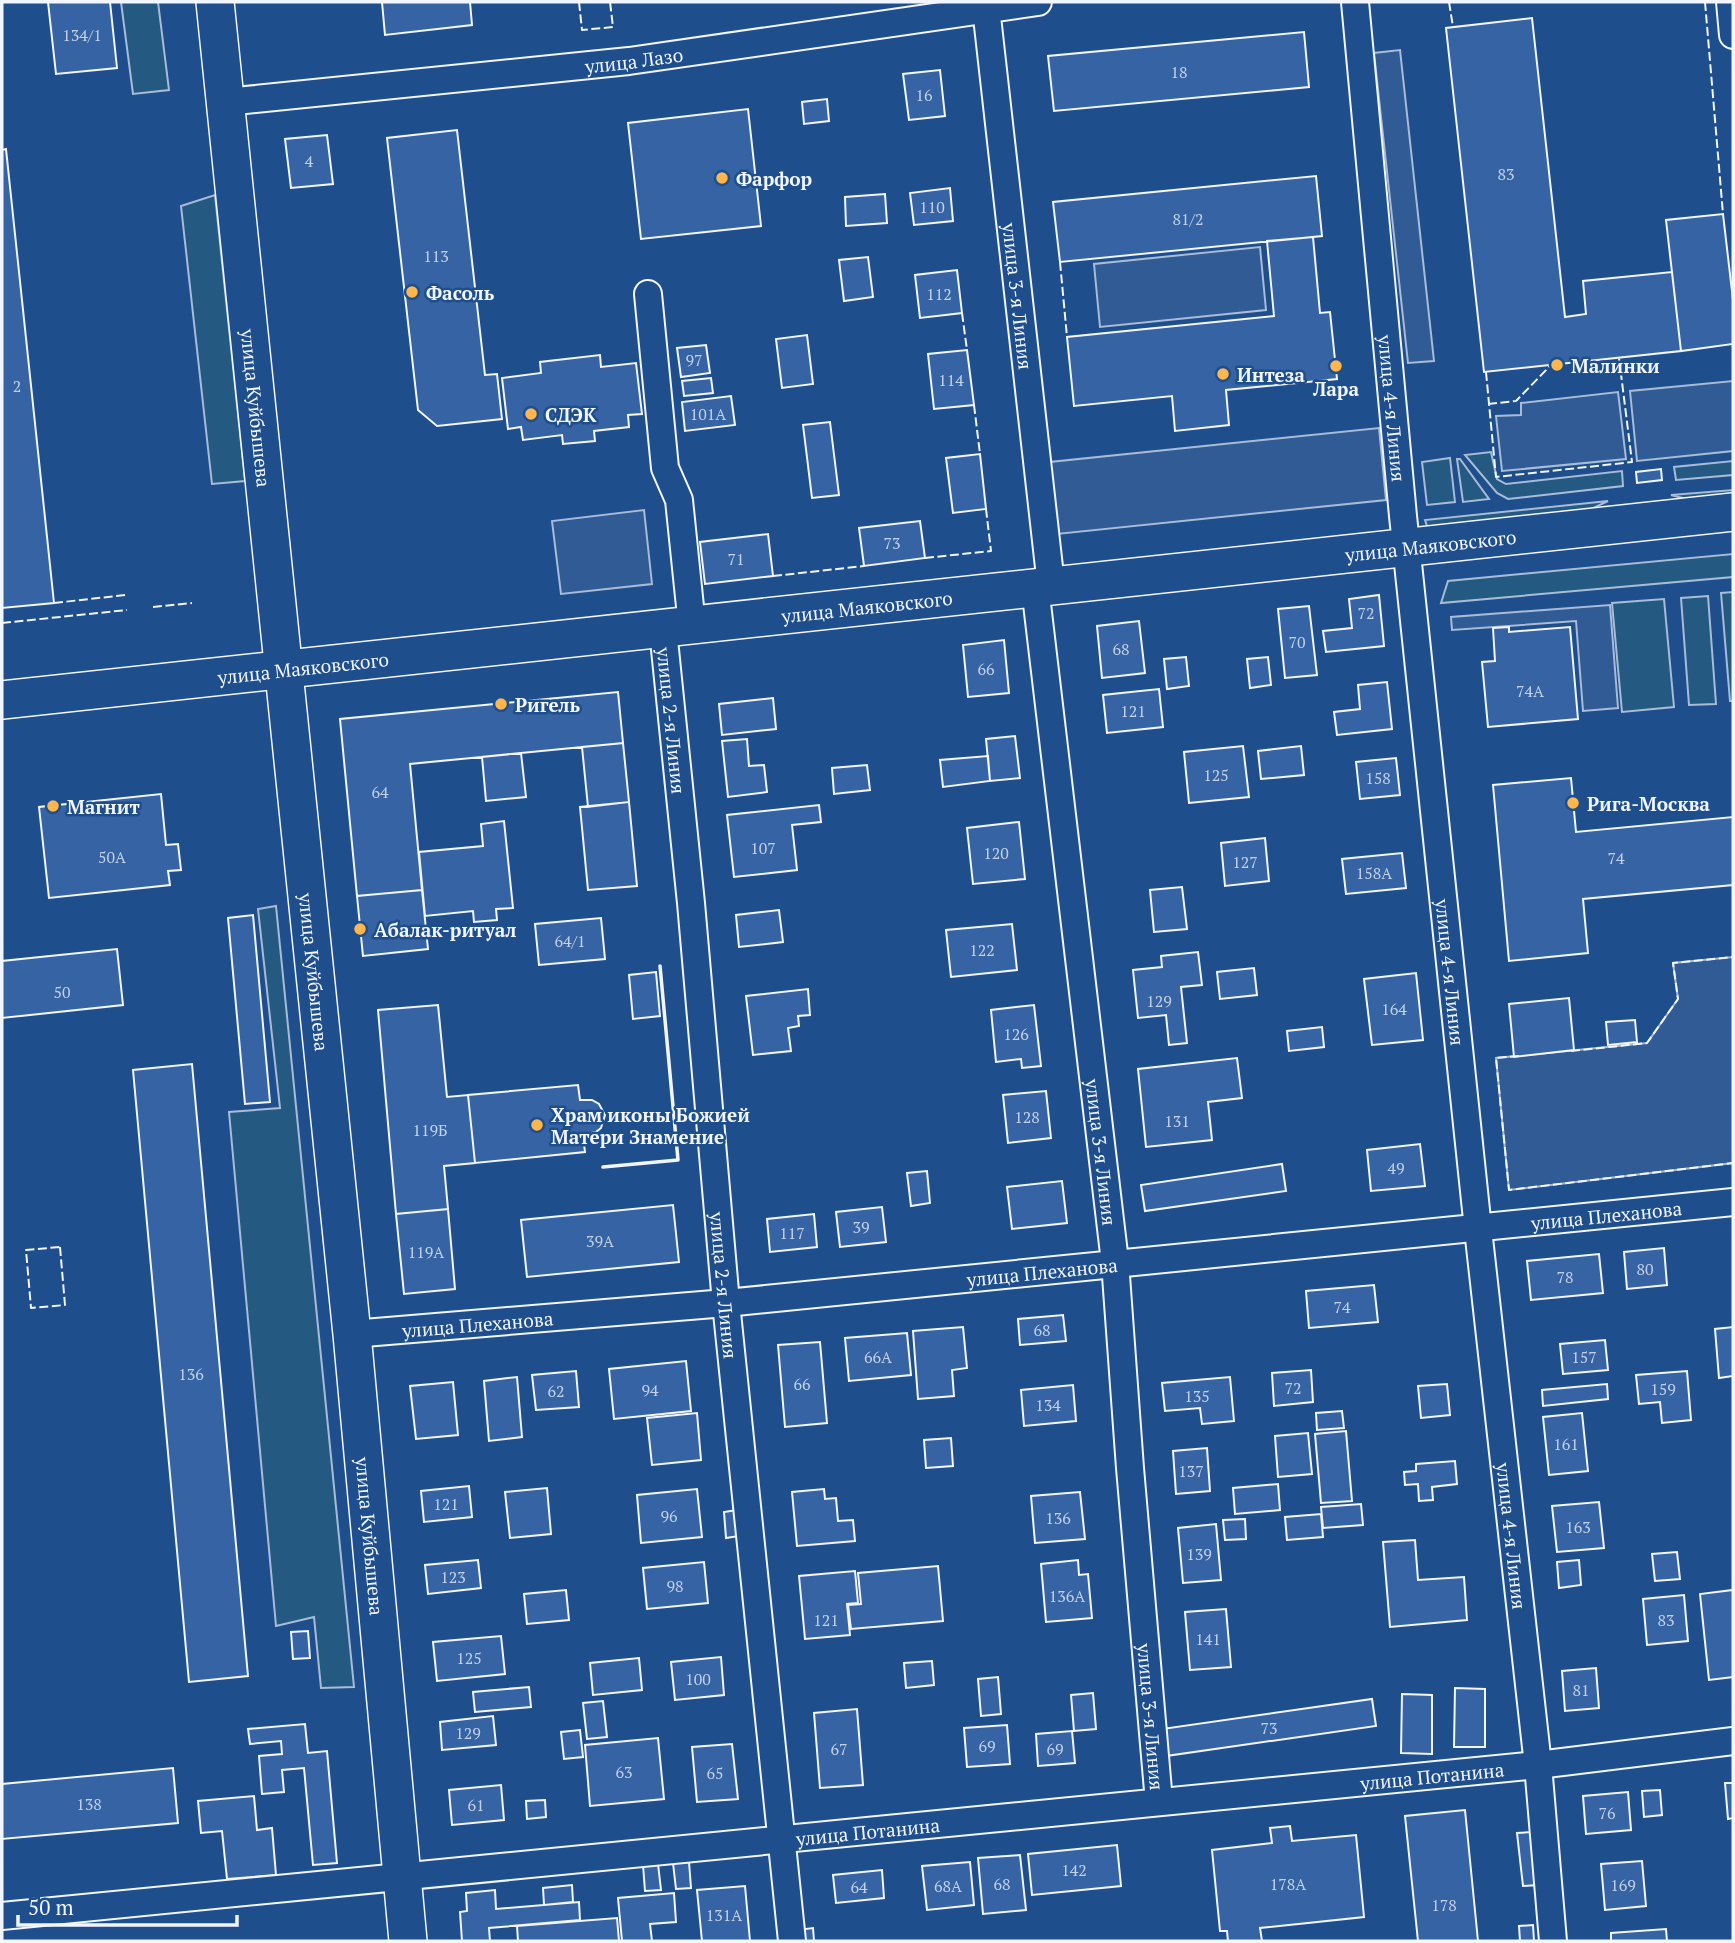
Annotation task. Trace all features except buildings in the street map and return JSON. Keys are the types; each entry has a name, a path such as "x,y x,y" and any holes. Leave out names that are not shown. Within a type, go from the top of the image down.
{"main road":[{"name":"улица Куйбышева","path":"215,2 352,1334 408,1941"},
{"name":"улица Маяковского","path":"2,700 1733,512"}],"street":[{"name":"улица Лазо","path":"226,102 629,61 1038,2"},
{"name":"улица 4-я Линия","path":"1355,2 1406,547 1538,1765 1553,1941"},
{"path":"1730,2 1733,35"},
{"name":"улица 3-я Линия","path":"986,8 1043,586 1115,1262 1159,1802"},
{"name":"улица 2-я Линия","path":"648,294 665,468 679,500 677,628 691,903 726,1303 792,1941"},
{"name":"улица Плеханова","path":"352,1334 726,1303 1733,1202"},
{"name":"улица Потанина","path":"2,1916 1538,1765 1733,1741"}],"shaded area":[{"path":"121,2 158,2 169,90 133,94"},
{"path":"1400,50 1434,361 1408,363 1374,53"},
{"path":"215,195 245,481 212,484 181,206"},
{"path":"1260,247 1266,310 1100,327 1094,264"},
{"path":"1733,381 1733,451 1637,461 1630,391"},
{"path":"1618,392 1626,459 1502,471 1496,416 1521,415 1521,403"},
{"path":"1379,428 1386,500 1057,534 1050,462"},
{"path":"1491,452 1497,479 1506,484 1622,471 1623,486 1508,499 1497,493 1465,455"},
{"path":"1450,458 1455,502 1427,505 1422,462"},
{"path":"1457,459 1460,459 1489,499 1463,502"},
{"path":"1733,461 1733,475 1676,480 1674,467"},
{"path":"1733,490 1733,500 1698,502 1671,495"},
{"path":"1608,501 1579,515 1432,529 1427,526 1425,520"},
{"path":"644,510 652,584 561,594 552,521"},
{"path":"1733,554 1733,577 1441,603 1448,581"},
{"path":"1733,592 1733,701 1730,701 1721,593"},
{"path":"1708,596 1716,704 1689,705 1681,598"},
{"path":"1664,599 1674,707 1622,712 1612,603"},
{"path":"1610,605 1618,708 1583,711 1576,621 1452,630 1451,617"},
{"path":"276,906 354,1687 321,1688 314,1617 276,1626 229,1112 280,1108 258,909"},
{"path":"1733,957 1733,1163 1509,1190 1496,1058 1647,1043 1678,999 1673,963"}],"fence":[{"path":"579,2 582,30 613,27 610,2"},
{"path":"1449,2 1453,27"},
{"path":"1705,2 1723,214"},
{"path":"1060,262 1067,337"},
{"path":"962,313 967,350"},
{"path":"1486,372 1496,477 1632,462 1619,358"},
{"path":"1488,404 1516,401 1551,365"},
{"path":"974,405 980,454"},
{"path":"925,558 991,551 986,509"},
{"path":"773,576 864,566"},
{"path":"54,603 126,595"},
{"path":"153,607 192,603"},
{"path":"2,623 127,610"},
{"path":"1571,1051 1647,1043 1678,999 1673,963 1733,957"},
{"path":"1519,1056 1496,1058 1509,1190 1733,1163"},
{"path":"60,1247 65,1305 31,1308 26,1250 60,1247"}],"wall":[{"path":"603,1167 678,1160 660,966"}],"place":[{"name":"Фарфор","path":"722,178"},
{"name":"Фасоль","path":"412,292"},
{"name":"Малинки","path":"1557,365"},
{"name":"Лара","path":"1336,366"},
{"name":"Интеза","path":"1223,374"},
{"name":"СДЭК","path":"531,414"},
{"name":"Ригель","path":"501,704"},
{"name":"Рига-Москва","path":"1573,803"},
{"name":"Магнит","path":"53,806"},
{"name":"Абалак-ритуал","path":"360,929"},
{"name":"Храм иконы Божией Матери Знамение","path":"537,1125"}]}
